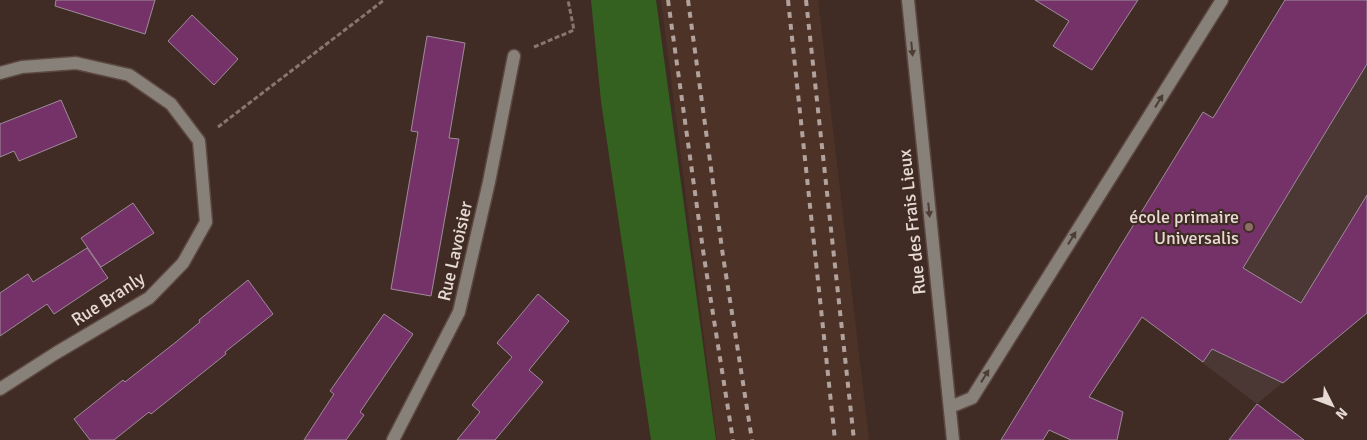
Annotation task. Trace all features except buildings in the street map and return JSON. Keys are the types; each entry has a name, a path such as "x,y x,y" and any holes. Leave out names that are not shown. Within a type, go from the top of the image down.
{"street":[{"name":"Rue des Frais Lieux","path":"908,0 953,440"},
{"path":"950,407 972,398 1222,0"},
{"name":"Rue Lavoisier","path":"392,440 398,432 459,312 489,182 514,56"},
{"path":"0,73 22,68 76,64 129,75 171,104 199,141"},
{"name":"Rue Branly","path":"0,389 56,353 149,298 182,262 206,222 199,141"}],"path":[{"path":"199,141 384,0"},
{"path":"514,56 574,30 568,0"}],"shaded area":[{"path":"661,0 818,0 869,440 717,440"},
{"name":"école primaire Universalis","path":"1285,0 1367,0 1367,313 1257,404 1142,317 1111,298 1122,278 1107,268 1203,112 1213,118"}],"green space":[{"path":"591,0 656,0 716,440 651,440 601,101"}],"railway":[{"path":"668,0 704,257 733,440"},
{"path":"688,0 723,256 752,440"},
{"path":"788,0 835,440"},
{"path":"806,0 854,440"}],"place":[{"name":"école primaire Universalis","path":"1249,227"}]}
